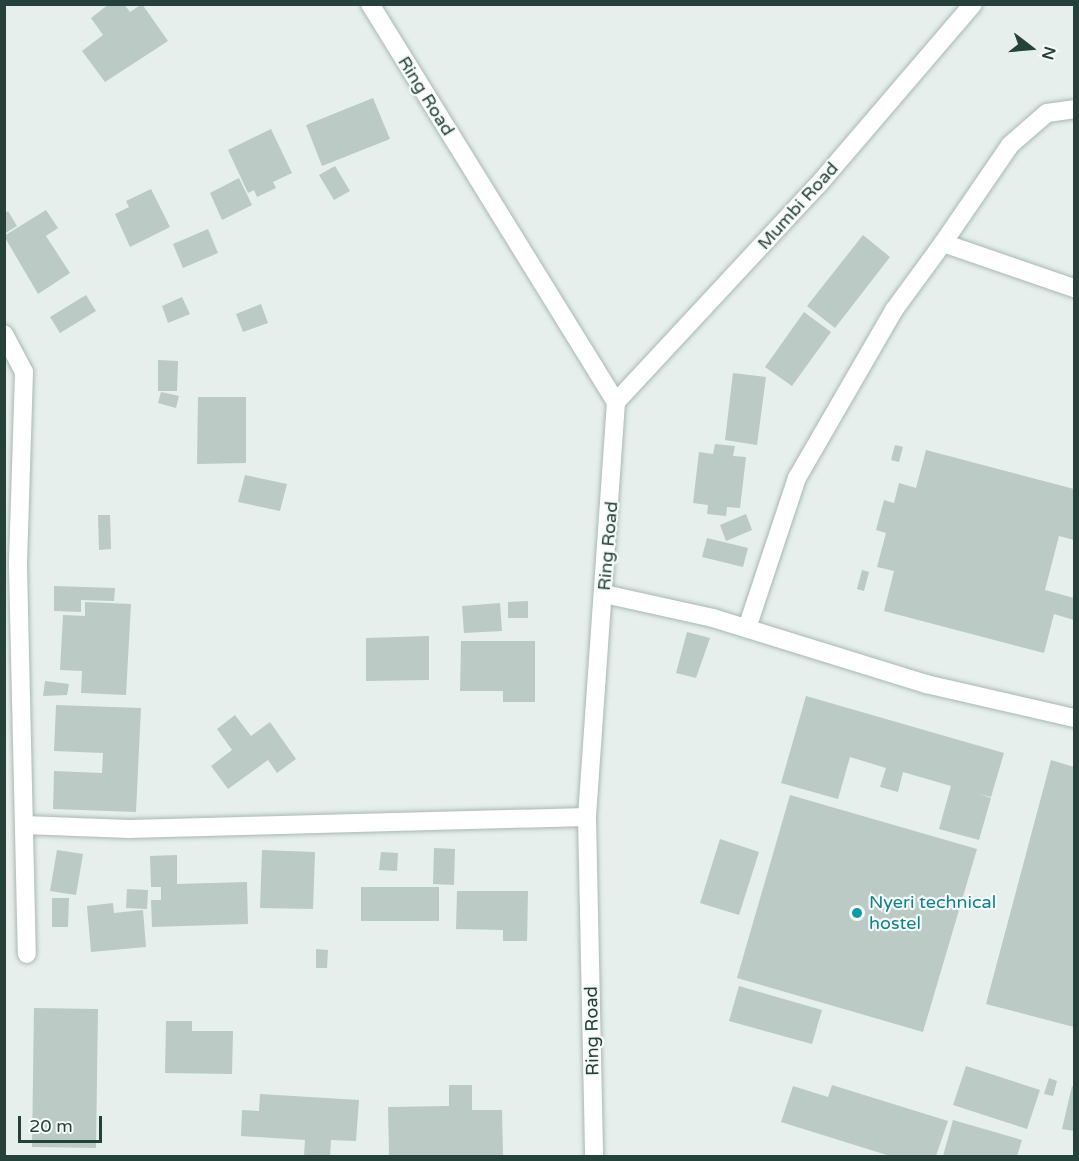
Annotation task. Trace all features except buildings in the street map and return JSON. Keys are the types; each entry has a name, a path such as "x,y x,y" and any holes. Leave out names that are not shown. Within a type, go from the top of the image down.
{"street":[{"name":"Ring Road","path":"370,4 616,402 587,817 594,1156"},
{"name":"Mumbi Road","path":"616,402 818,185 973,4"},
{"path":"747,628 797,478 894,310 1010,145 1047,113 1074,109"},
{"path":"943,243 1074,288"},
{"path":"4,334 24,372 18,566 27,954"},
{"path":"604,594 747,628 926,684 1074,718"},
{"path":"24,825 129,829 401,825 587,817"}],"place":[{"name":"Nyeri technical hostel","path":"857,913"}]}
